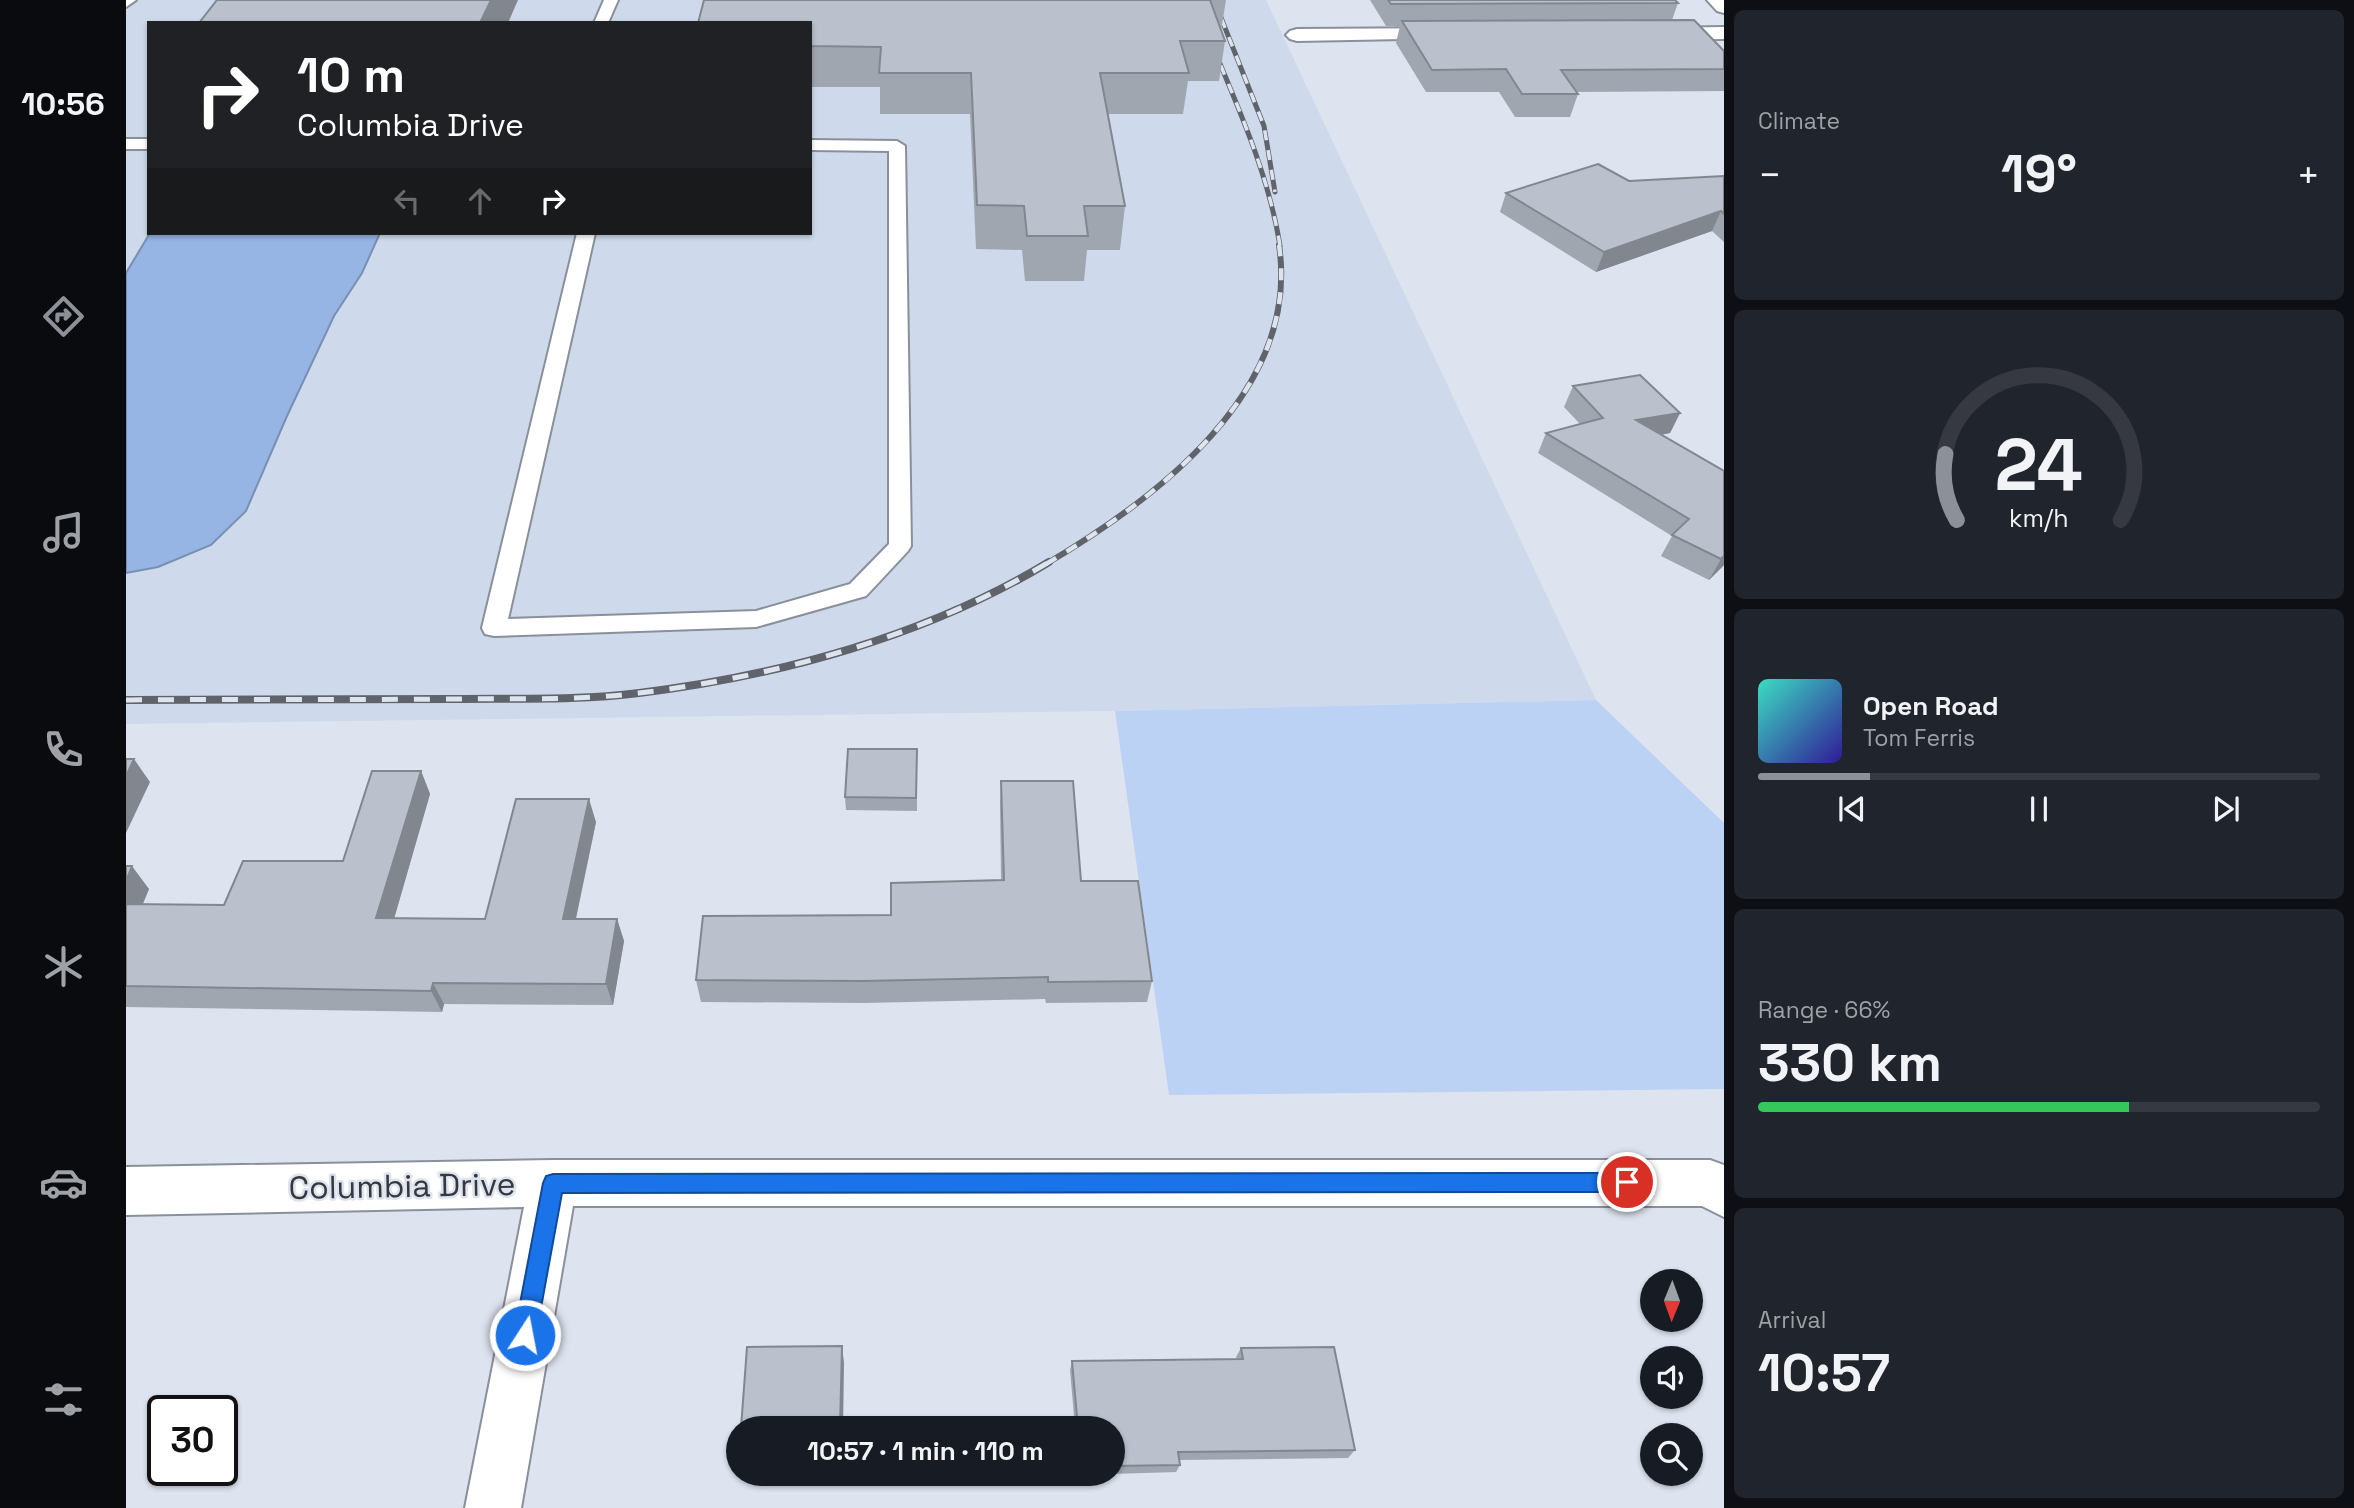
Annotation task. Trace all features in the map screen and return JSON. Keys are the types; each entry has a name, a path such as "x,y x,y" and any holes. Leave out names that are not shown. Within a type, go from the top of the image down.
{"street":[{"path":"1717,0 1724,7"},
{"path":"1629,34 1724,33"},
{"path":"1297,35 1476,34"},
{"path":"493,1508 553,1183"},
{"name":"Columbia Drive","path":"126,1191 553,1183 1719,1186"}],"lane":[{"path":"602,21 611,0"},
{"path":"126,144 147,144"},
{"path":"586,235 494,628 756,619 859,590 901,547 897,146 812,145"}],"shaded area":[{"path":"126,0 1266,0 1596,700 1115,711 126,724"},
{"path":"149,235 379,235 362,273 334,316 246,511 211,545 158,567 126,573 126,273"},
{"path":"1596,700 1724,823 1724,1089 1169,1095 1115,711"}],"building":[{"path":"217,0 491,0 481,21 201,21"},
{"path":"704,0 1210,0 1225,41 1180,41 1189,73 1100,73 1125,206 1084,206 1088,236 1027,236 1024,206 977,205 971,73 879,73 881,47 812,46 812,21 699,21"},
{"path":"1388,0 1675,0 1678,3 1391,4"},
{"path":"1694,20 1724,51 1724,69 1561,70 1578,94 1522,94 1506,69 1432,70 1402,21"},
{"path":"1598,164 1629,181 1724,176 1724,214 1721,211 1604,252 1506,193"},
{"path":"1640,375 1680,413 1636,420 1724,471 1724,556 1721,559 1672,535 1689,519 1546,433 1603,418 1573,386"},
{"path":"848,749 917,749 916,798 845,797"},
{"path":"126,759 134,759 126,776"},
{"path":"372,771 421,771 376,918 485,919 516,799 589,799 563,919 617,919 606,984 433,983 431,991 126,986 126,904 224,905 243,861 343,861"},
{"path":"1001,781 1073,781 1081,881 1138,881 1152,981 1048,982 1048,977 863,981 696,980 703,916 891,915 891,883 1004,880"},
{"path":"126,866 132,866 126,881"},
{"path":"842,1346 840,1416 742,1416 747,1347"},
{"path":"1334,1347 1355,1450 1178,1452 1180,1465 1125,1466 1125,1416 1077,1416 1072,1361 1243,1359 1241,1348"}],"railway":[{"path":"1214,0 1264,126 1275,192"},
{"path":"1213,47 1261,169 1280,246"},
{"path":"1046,564 1132,507 1174,473 1212,435 1244,393 1267,347 1280,298 1279,245"},
{"path":"126,700 569,698 616,696 692,686 798,664 903,631 1002,588 1049,562"}],"route":[{"path":"525,1335 553,1183 1627,1182"}]}
